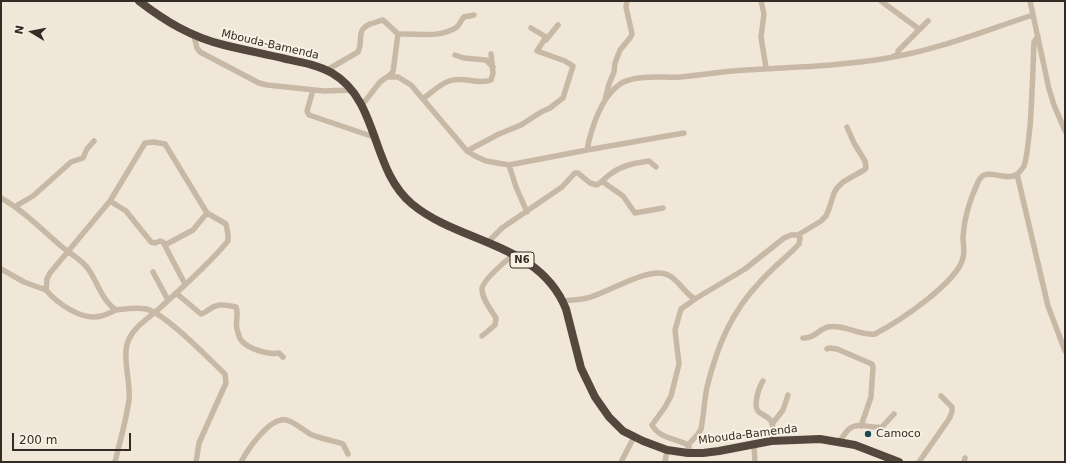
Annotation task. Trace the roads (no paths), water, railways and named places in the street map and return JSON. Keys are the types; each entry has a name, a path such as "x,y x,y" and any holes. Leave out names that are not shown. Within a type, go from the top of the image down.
{"highway":[{"name":"Mbouda-Bamenda","path":"139,1 158,15 194,36 223,45 309,64 327,70 344,81 362,105 380,154 394,185 412,204 433,219 514,254 538,272 552,286 562,302 572,331 581,368 595,397 609,417 623,431 667,450 688,449 719,451 771,441 820,438 855,445 899,462"}],"street":[{"path":"605,100 620,50 632,34 626,7 627,1"},
{"path":"761,1 764,14 762,44 766,68"},
{"path":"881,1 919,28"},
{"path":"1030,1 1052,100 1065,131"},
{"path":"327,70 358,52 360,48 361,32 364,27 379,21 383,20 398,34 427,35 441,33 457,27 464,17 474,15"},
{"path":"587,150 601,107 605,100 620,84 640,78 681,76 720,71 856,63 888,58 921,51 1033,15"},
{"path":"888,58 899,54 898,51 902,46 928,20"},
{"path":"537,51 558,25"},
{"path":"531,28 546,37 537,51"},
{"path":"362,105 380,82 393,72 398,34"},
{"path":"194,36 197,48 200,52 259,82 275,87 313,90 351,90"},
{"path":"803,338 810,338 826,327 843,327 869,335 875,334 909,313 940,288 960,266 964,254 964,234 969,202 980,176 986,174 1007,177 1017,174 1024,167 1028,148 1034,76 1034,42 1038,36"},
{"path":"467,150 528,121 550,108 563,98 569,82 572,66 565,61 537,51"},
{"path":"423,99 449,81 482,82 490,80 494,73 491,54"},
{"path":"455,56 486,60 493,67"},
{"path":"387,77 398,77 411,85 467,150 486,161 509,165 684,133"},
{"path":"313,90 307,111 309,115 374,137"},
{"path":"798,235 800,238 799,244 759,282 741,305 727,328 708,386 701,429 688,449 683,442 662,436 652,425 668,403 677,374 678,364 674,330 682,309 695,299 745,269 784,238 791,234 798,235 821,221 826,216 837,188 843,182 866,168 865,161 854,143 847,127"},
{"path":"16,206 32,196 71,162 83,158 94,141"},
{"path":"46,290 47,279 50,273 110,201 145,143 154,142 165,144 207,213 226,224 228,241 176,293 132,333 128,341 126,356 129,381 129,399 115,462"},
{"path":"488,242 502,228 562,187 576,173 597,185 603,182 610,174 633,163 651,161 656,167"},
{"path":"509,165 516,187 527,212"},
{"path":"1017,174 1045,296 1052,320 1065,351"},
{"path":"603,182 623,196 635,213 663,208"},
{"path":"1,198 16,206 79,259 89,270 94,282 109,305 116,310"},
{"path":"110,201 126,211 151,242 162,241 185,284"},
{"path":"165,245 193,230 207,213"},
{"path":"482,336 495,325 496,318 484,298 482,286 514,254"},
{"path":"1,269 24,282 46,290 71,310 84,316 101,316 116,310 145,308 170,323 224,374 226,383 199,443 196,462"},
{"path":"153,272 168,300"},
{"path":"562,302 586,299 644,275 663,273 670,276 688,295 695,299"},
{"path":"176,293 201,314 219,304 236,307 237,329 242,341 262,352 274,354 279,353 283,357"},
{"path":"827,349 837,349 872,364 871,397 861,426"},
{"path":"763,381 758,391 757,409 759,412 768,417 772,424 771,441"},
{"path":"772,424 783,410 788,395"},
{"path":"919,462 952,412 952,407 941,396"},
{"path":"838,442 848,430 861,426 882,427 894,414"},
{"path":"241,462 258,436 275,422 283,420 289,420 317,436 341,443 348,454"},
{"path":"621,462 634,437"},
{"path":"754,445 755,462"},
{"path":"665,462 667,450"}],"place":[{"name":"Camoco","path":"868,434"}]}
